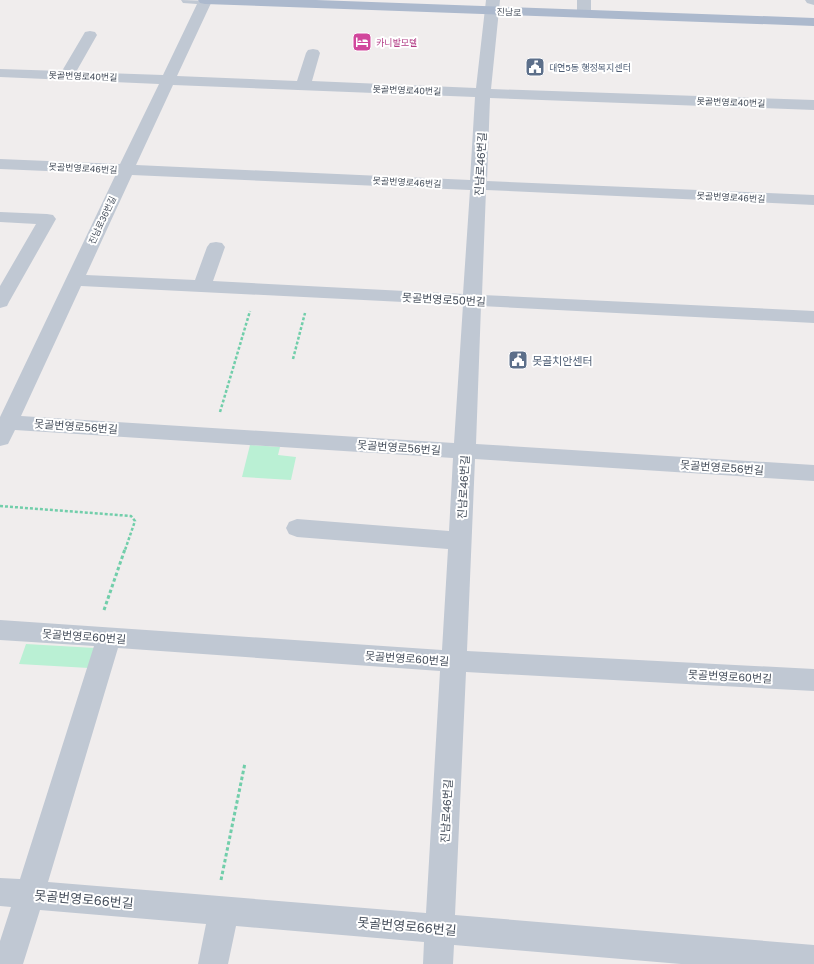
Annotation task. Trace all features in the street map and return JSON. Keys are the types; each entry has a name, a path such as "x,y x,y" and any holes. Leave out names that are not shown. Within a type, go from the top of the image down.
{"main road":[{"name":"진남로","path":"200,0 492,6 584,14 814,22"}],"street":[{"name":"진남로36번길","path":"4,431 168,80 200,0"},
{"path":"584,0 584,14"},
{"name":"진남로46번길","path":"438,964 483,94 492,6"},
{"path":"66,76 90,35"},
{"path":"303,86 313,53"},
{"name":"못골번영로40번길","path":"0,73 483,94 814,105"},
{"name":"못골번영로46번길","path":"0,164 814,200"},
{"path":"0,217 47,219 0,302"},
{"path":"202,287 216,247"},
{"name":"못골번영로50번길","path":"74,280 814,317"},
{"name":"못골번영로56번길","path":"4,431 213,435 814,473"},
{"path":"297,528 460,541"},
{"name":"못골번영로60번길","path":"0,630 453,661 814,680"},
{"path":"8,964 31,894 102,637"},
{"name":"못골번영로66번길","path":"0,892 814,960"},
{"path":"213,964 220,911"}],"path":[{"path":"213,435 257,289"},
{"path":"293,359 310,292"},
{"path":"0,506 132,516 135,521 102,637"},
{"path":"220,911 245,763"}],"green space":[{"path":"250,445 280,447 278,455 296,457 291,480 242,477"},
{"path":"26,644 95,648 89,668 19,664"}],"place":[{"name":"카니발모텔","path":"362,42"},
{"name":"대연5동 행정복지센터","path":"535,67"},
{"name":"못골치안센터","path":"518,360"}]}
